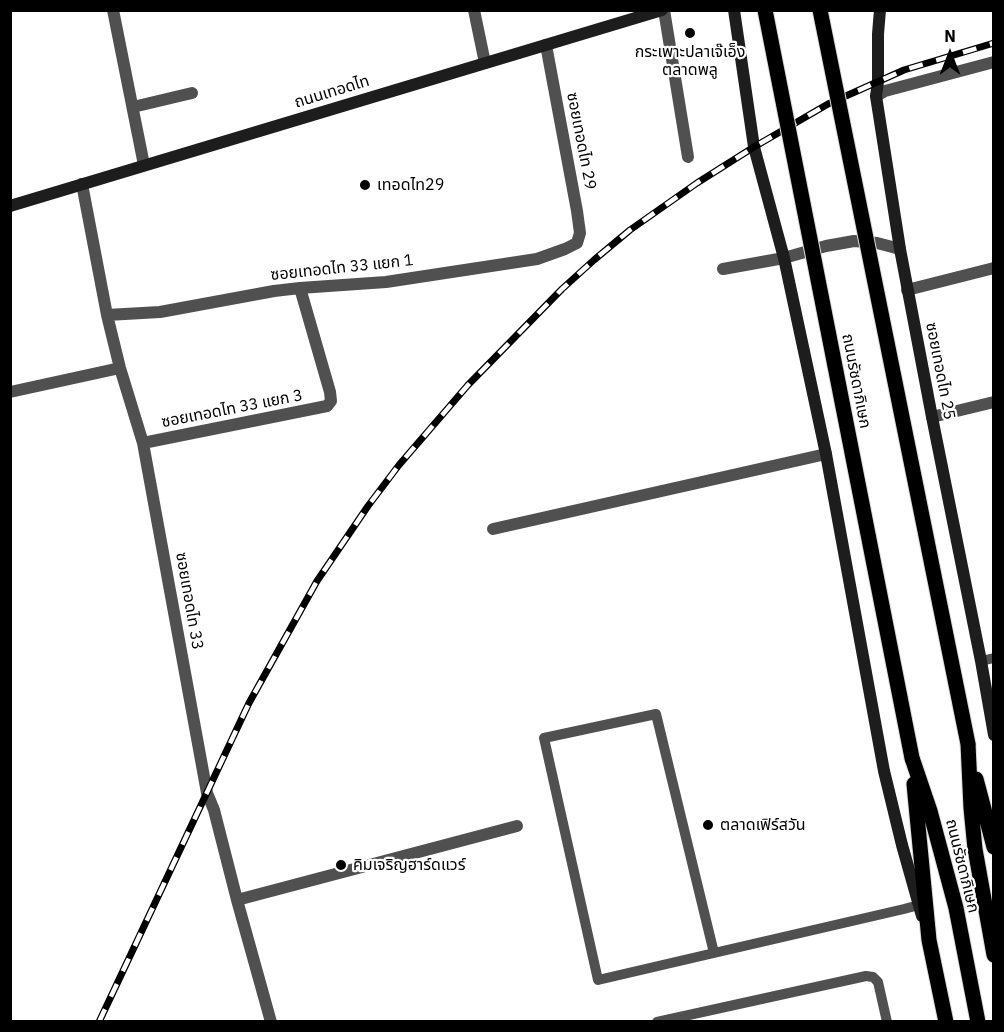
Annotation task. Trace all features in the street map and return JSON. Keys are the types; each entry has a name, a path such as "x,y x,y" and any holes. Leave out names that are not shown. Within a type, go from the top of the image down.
{"main road":[{"name":"ถนนเทอดไท","path":"10,206 663,10"},
{"path":"734,10 754,147 784,258 826,454 884,771 929,940"},
{"name":"ถนนรัชดาภิเษก","path":"765,10 912,758 929,940 946,1022"},
{"name":"ถนนรัชดาภิเษก","path":"820,10 968,744 993,847"},
{"name":"ซอยเทอดไท 25","path":"880,10 876,96 907,290 932,417 987,659 993,735"},
{"name":"ถนนรัชดาภิเษก","path":"968,744 975,849 993,955"},
{"name":"ถนนรัชดาภิเษก","path":"912,758 930,811 956,908 978,1022"}],"street":[{"path":"113,10 144,165"},
{"path":"474,10 485,63"},
{"path":"663,10 688,157"},
{"name":"ซอยเทอดไท 29","path":"546,45 577,211 580,233 577,243"},
{"path":"876,96 885,91 993,62"},
{"path":"133,107 192,93"},
{"name":"ซอยเทอดไท 33","path":"82,184 107,315 120,368 143,443 207,793 214,810 271,1022"},
{"path":"723,269 784,258 854,241 877,243 900,249"},
{"name":"ซอยเทอดไท 33 แยก 1","path":"107,315 160,312 274,291 386,282 537,259 577,243"},
{"path":"907,290 993,268"},
{"name":"ซอยเทอดไท 33 แยก 3","path":"143,443 327,406 331,401 330,392 300,288"},
{"path":"10,392 120,368"},
{"path":"932,417 993,402"},
{"path":"493,529 826,454"},
{"path":"237,900 517,826"}],"lane":[{"path":"714,953 656,714 543,738 598,980 714,953 919,905"},
{"path":"657,1022 866,976 873,977 878,982 886,1022"}],"railway":[{"path":"99,1022 249,703 317,581 399,465 468,385 562,289 594,260 630,230 697,183 828,104 904,70 994,43"}],"place":[{"name":"กระเพาะปลาเจ๊เอ็ง ตลาดพลู","path":"690,33"},
{"name":"เทอดไท29","path":"365,185"},
{"name":"ตลาดเฟิร์สวัน","path":"708,825"},
{"name":"คิมเจริญฮาร์ดแวร์","path":"341,865"}]}
